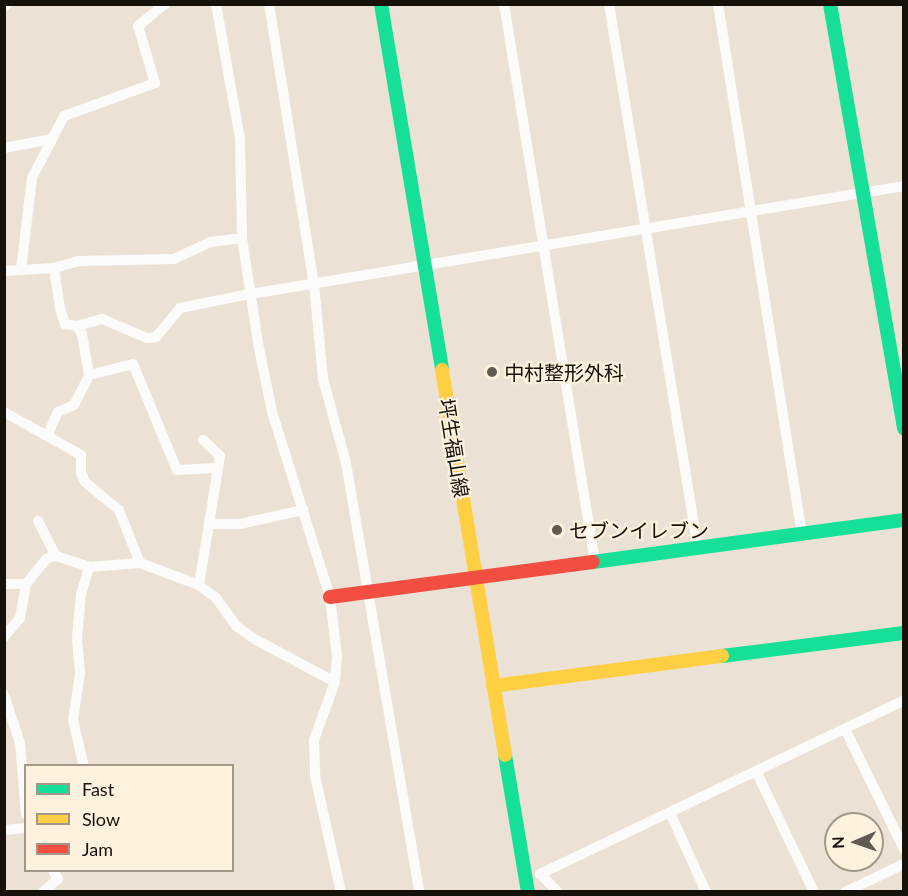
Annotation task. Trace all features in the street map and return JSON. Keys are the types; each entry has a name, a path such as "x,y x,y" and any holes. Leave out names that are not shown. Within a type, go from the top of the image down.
{"street":[{"path":"21,270 32,178 64,116 155,83 138,26 165,4"},
{"path":"216,4 240,139 242,238 272,412 330,597 337,657 335,682 314,740 315,767 340,891"},
{"path":"269,4 314,284 323,379 346,463 370,592 419,891"},
{"name":"坪生福山線","path":"381,4 528,891"},
{"path":"504,4 595,562"},
{"path":"609,4 698,549"},
{"path":"718,4 753,212 802,535"},
{"path":"830,4 903,429"},
{"path":"4,148 52,139"},
{"path":"54,268 65,324 77,326 102,319 147,338 156,337 180,308 903,186"},
{"path":"4,271 54,268 79,261 174,260 210,242 242,238"},
{"path":"48,434 58,412 74,405 88,375 88,352 77,326"},
{"path":"88,375 134,364 177,470 216,468"},
{"path":"4,412 48,434 81,455 81,473 86,482 119,510 140,563"},
{"path":"199,585 216,468 220,456 203,440"},
{"path":"209,525 240,524 303,510"},
{"path":"330,597 903,520"},
{"path":"38,521 56,556"},
{"path":"4,637 20,618 26,584 46,559 56,556 89,567 140,563 199,585 216,598 236,626 335,682"},
{"path":"83,763 73,720 80,673 77,637 81,594 89,567"},
{"path":"4,584 26,584"},
{"path":"493,686 903,633"},
{"path":"4,695 20,743 24,791"},
{"path":"558,891 540,874 903,700"},
{"path":"844,729 903,849"},
{"path":"756,771 814,891"},
{"path":"669,813 706,891"},
{"path":"4,830 24,828"},
{"path":"845,891 903,864"},
{"path":"43,891 58,879 54,872"}],"traffic: fast":[{"path":"381,4 442,370"},
{"path":"830,4 904,429"},
{"path":"593,562 904,520"},
{"path":"722,656 904,633"},
{"path":"505,755 528,892"}],"traffic: slow":[{"path":"442,370 505,755"},
{"path":"493,686 722,656"}],"traffic: jam":[{"path":"330,597 593,562"}],"place":[{"name":"中村整形外科","path":"492,372"},
{"name":"セブンイレブン","path":"557,530"}]}
